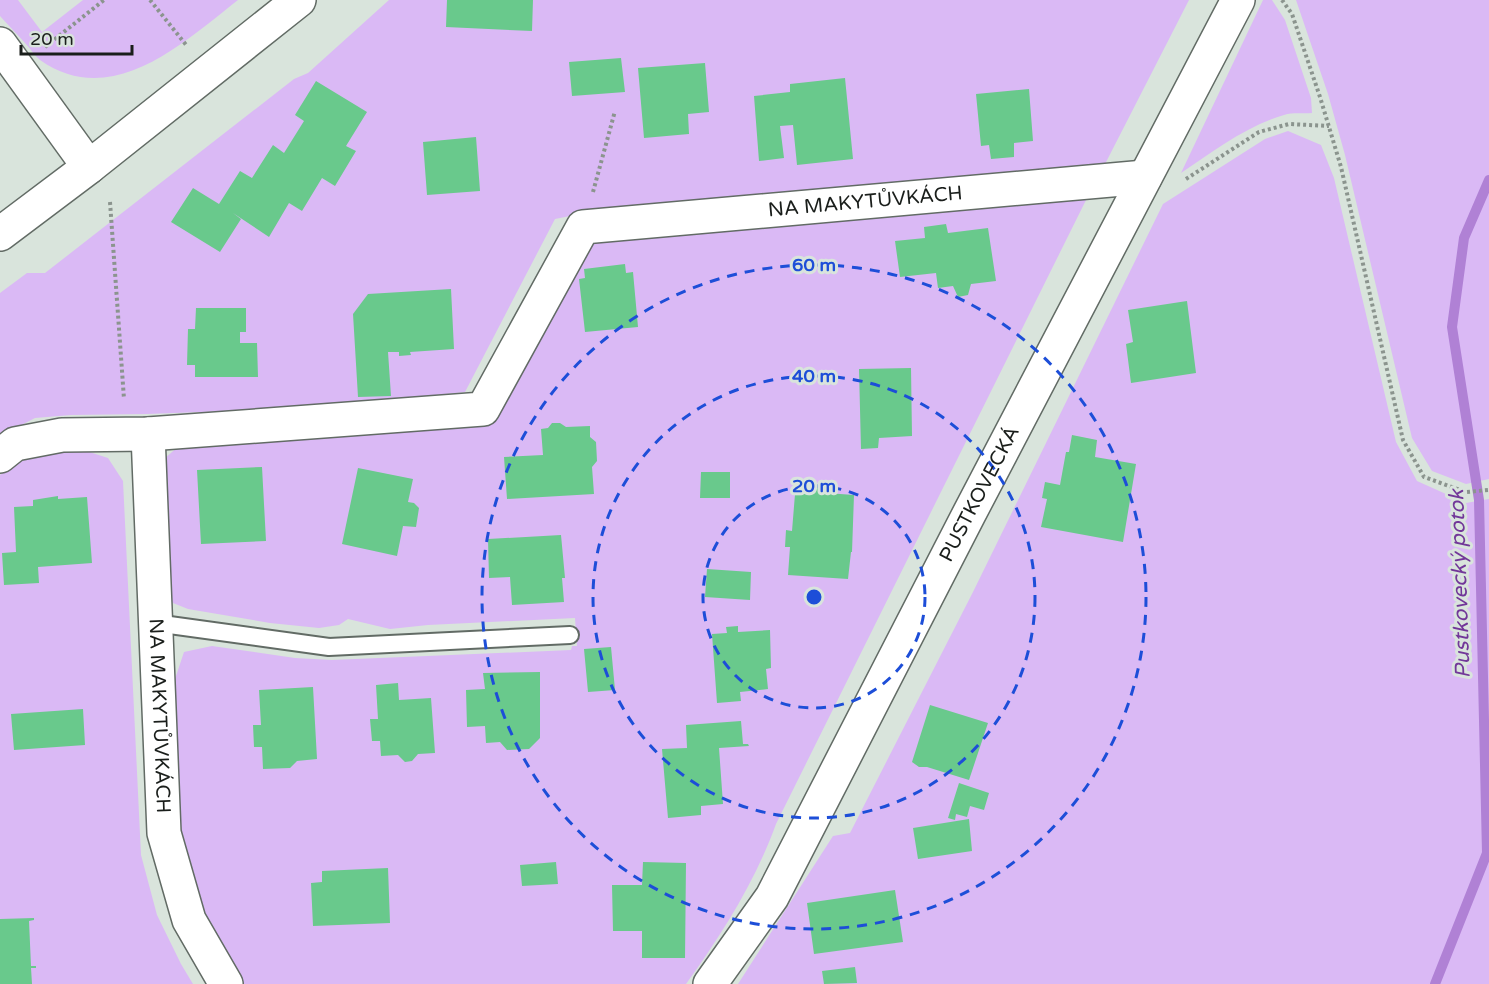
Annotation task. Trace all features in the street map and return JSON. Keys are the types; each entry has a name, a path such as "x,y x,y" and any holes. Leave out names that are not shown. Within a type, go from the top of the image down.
{"street":[{"path":"0,234 299,0"},
{"name":"PUSTKOVECKÁ","path":"710,984 772,897 1238,0"},
{"path":"9,56 88,167"},
{"name":"NA MAKYTŮVKÁCH","path":"583,227 1145,177"},
{"path":"0,456 15,444 62,435 137,434 483,409 583,227"},
{"name":"NA MAKYTŮVKÁCH","path":"137,434 155,623 164,833 189,920 226,984"}],"lane":[{"path":"155,623 329,646 570,635"}],"path":[{"path":"9,56 104,0"},
{"path":"1282,0 1292,14 1341,167 1403,440 1424,477 1466,492 1489,490"},
{"path":"583,227 615,111"},
{"path":"1145,177 1173,188 1259,132 1289,124 1329,126"},
{"path":"110,202 137,434"}],"shaded area":[{"path":"0,0 18,0 42,32 83,0 238,0 171,51 146,65 120,75 94,78 67,74 40,60 0,16"},
{"path":"389,0 1189,0 1103,168 580,214 555,219 465,392 310,408 35,418 0,436 0,293 27,273 45,273 294,79 308,73"},
{"path":"1263,0 1272,0 1285,20 1311,98 1312,113 1287,114 1270,120 1231,140 1181,173"},
{"path":"1296,0 1489,0 1489,479 1466,484 1432,471 1412,438 1345,155 1328,94"},
{"path":"1288,131 1321,145 1334,178 1396,442 1417,481 1466,503 1489,499 1489,984 738,984 833,836 850,833 973,592 1163,204 1265,139"},
{"path":"1092,188 776,824 748,887 725,927 686,984 241,984 213,941 180,852 172,688 184,652 212,646 295,658 332,660 571,650 572,646 577,646 575,618 390,629 348,619 339,625 319,628 270,623 188,609 173,603 167,593 164,459 180,445 493,420 589,235"},
{"path":"83,450 108,458 123,481 141,855 157,915 193,984 0,984 0,475 29,458 50,453"}],"building":[{"path":"447,0 533,0 532,31 446,27"},
{"path":"621,58 625,92 572,96 569,62"},
{"path":"705,63 709,112 688,114 689,134 644,138 638,68"},
{"path":"845,78 853,159 797,165 793,125 780,126 784,158 759,161 754,96 790,92 790,84"},
{"path":"316,81 367,112 346,146 356,151 335,186 322,178 302,211 289,203 269,237 233,213 241,219 220,252 171,222 193,188 219,204 240,171 252,178 273,145 284,153 304,121 295,115"},
{"path":"1029,89 1033,141 1014,143 1014,157 991,159 989,145 981,146 976,94"},
{"path":"476,137 480,191 427,195 423,142"},
{"path":"946,224 948,233 988,228 996,281 971,284 968,295 958,297 953,286 938,288 936,273 900,277 895,241 925,238 924,227"},
{"path":"625,264 626,273 633,272 638,327 585,332 579,279 585,278 584,269"},
{"path":"451,289 454,349 410,352 411,355 399,356 399,352 388,352 391,396 358,397 353,314 368,294"},
{"path":"1187,301 1196,373 1131,383 1126,344 1133,342 1128,310"},
{"path":"196,308 246,308 246,332 240,332 240,343 257,343 258,377 195,377 195,365 187,365 188,329 195,329"},
{"path":"911,368 912,436 879,438 878,448 861,449 859,369"},
{"path":"552,423 560,423 566,427 590,426 590,437 596,442 597,461 592,467 594,494 507,499 504,457 543,455 541,429 548,428"},
{"path":"1072,435 1097,440 1095,457 1136,464 1123,542 1041,527 1047,499 1042,498 1045,482 1060,485 1066,452 1069,452"},
{"path":"262,467 266,541 201,544 197,470"},
{"path":"358,468 413,479 408,502 414,503 419,508 416,527 403,526 397,556 342,544"},
{"path":"701,472 730,472 730,498 700,498"},
{"path":"796,482 828,485 826,493 854,495 852,552 848,579 788,575 790,547 785,547 786,530 792,531"},
{"path":"58,496 58,499 87,497 92,563 38,567 39,583 4,585 2,553 16,552 14,507 33,506 33,500"},
{"path":"561,535 565,578 562,578 564,602 512,605 510,577 489,578 488,539"},
{"path":"707,569 751,572 750,600 705,597"},
{"path":"738,626 738,632 770,630 771,668 766,669 768,689 740,692 741,701 717,703 712,634 727,633 726,627"},
{"path":"611,647 615,690 588,692 584,649"},
{"path":"540,672 540,738 529,749 507,750 500,742 486,743 485,726 467,727 466,690 485,689 483,673"},
{"path":"398,683 399,700 431,698 435,753 418,754 412,761 405,762 398,755 381,756 380,741 372,741 370,719 378,719 376,685"},
{"path":"313,687 317,759 297,761 290,768 263,769 262,747 254,747 253,725 261,725 259,690"},
{"path":"930,705 988,723 969,780 927,767 919,767 912,762"},
{"path":"83,709 85,745 14,750 11,714"},
{"path":"741,721 743,744 749,746 719,748 723,804 701,806 701,815 668,818 662,749 687,748 686,725"},
{"path":"959,783 989,793 984,810 970,806 967,817 956,814 955,820 948,818"},
{"path":"969,819 972,851 918,859 913,828"},
{"path":"556,862 558,884 522,886 520,865"},
{"path":"643,862 686,863 685,958 642,958 642,931 613,931 612,885 642,885"},
{"path":"388,868 390,923 313,926 311,883 322,882 322,871"},
{"path":"895,890 903,942 814,954 807,903"},
{"path":"34,918 29,921 31,966 36,966 36,968 31,968 32,984 0,984 0,919"},
{"path":"855,967 857,983 824,984 822,971"}],"waterway":[{"name":"Pustkovecký potok","path":"1435,984 1487,853 1479,500 1452,327 1464,238 1489,180"}]}
